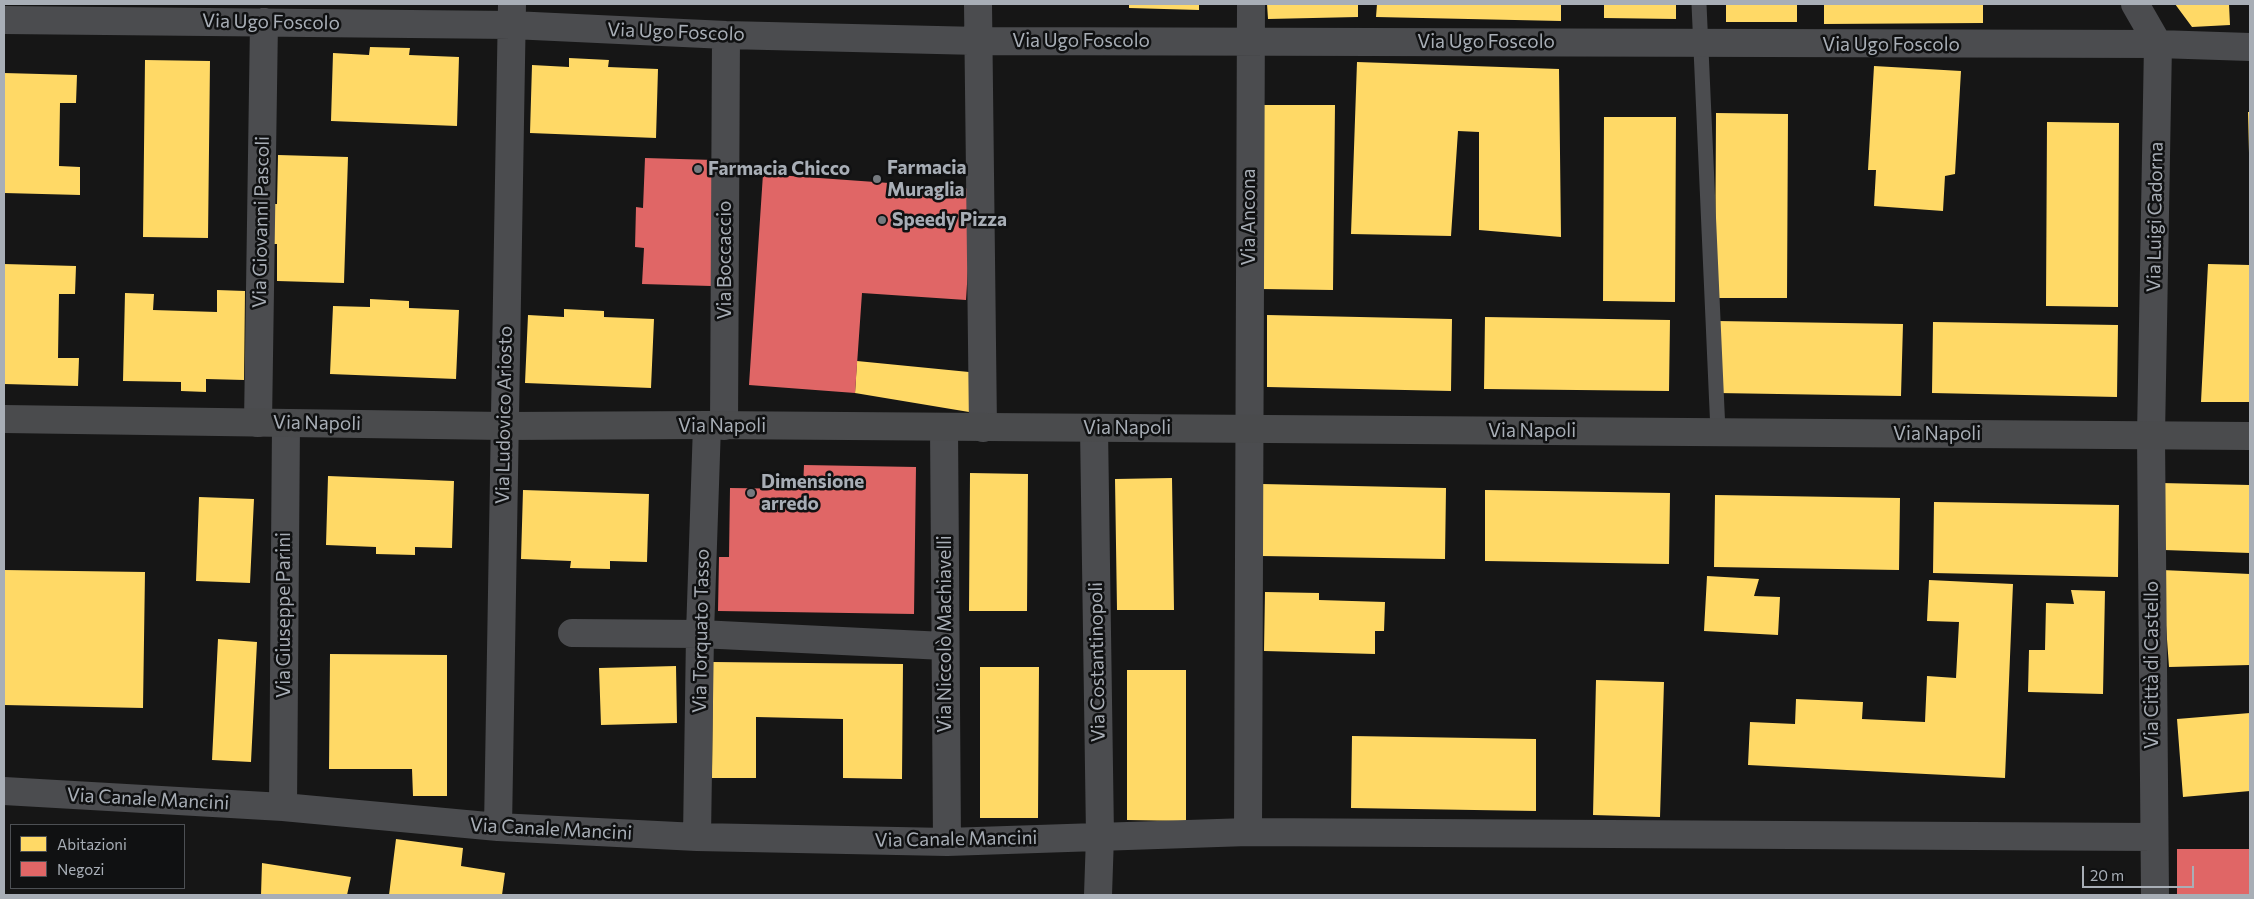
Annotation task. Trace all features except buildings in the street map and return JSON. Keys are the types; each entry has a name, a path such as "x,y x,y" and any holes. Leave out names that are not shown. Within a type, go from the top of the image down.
{"main road":[{"name":"Via Napoli","path":"4,420 504,426 944,427 2250,436"}],"street":[{"path":"978,4 983,428"},
{"name":"Via Ancona","path":"1248,832 1251,4"},
{"path":"2135,4 2158,44"},
{"name":"Via Ugo Foscolo","path":"4,20 264,22 512,15 726,35 979,41 2158,44 2250,47"},
{"name":"Via Ludovico Ariosto","path":"498,827 512,15"},
{"name":"Via Giovanni Pascoli","path":"258,422 264,22"},
{"name":"Via Boccaccio","path":"716,426 726,35"},
{"name":"Via Luigi Cadorna","path":"2151,436 2158,44"},
{"name":"Via Giuseppe Parini","path":"283,808 286,423"},
{"name":"Via Torquato Tasso","path":"697,837 700,634 716,426"},
{"name":"Via Niccolò Machiavelli","path":"944,427 944,646 947,842"},
{"name":"Via Costantinopoli","path":"1094,428 1100,836 1098,895"},
{"name":"Via Città di Castello","path":"2151,436 2154,895"},
{"path":"572,633 700,634 944,646"},
{"name":"Via Canale Mancini","path":"4,791 283,808 498,827 697,837 947,842 1248,832 2153,838"}],"lane":[{"path":"1700,4 1700,43 1718,432"}],"place":[{"name":"Farmacia Chicco","path":"698,169"},
{"name":"Farmacia Muraglia","path":"877,179"},
{"name":"Speedy Pizza","path":"882,220"},
{"name":"Dimensione arredo","path":"751,493"}]}
